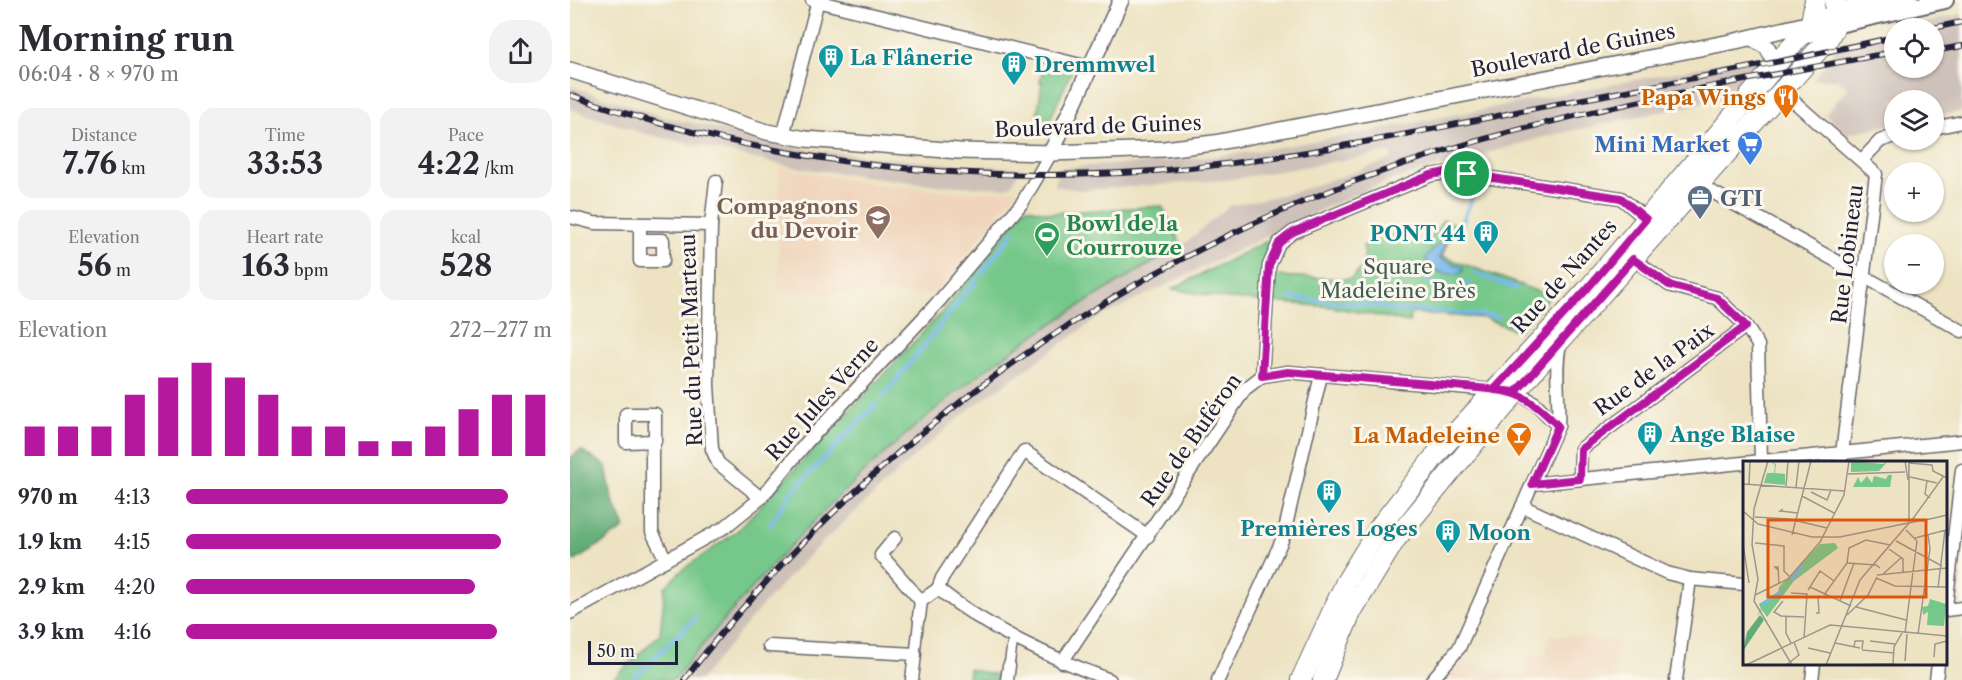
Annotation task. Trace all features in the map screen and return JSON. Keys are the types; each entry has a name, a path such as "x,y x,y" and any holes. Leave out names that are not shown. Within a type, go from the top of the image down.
{"main road":[{"path":"1805,30 1815,0"},
{"path":"1805,30 1835,13 1875,0 1928,3"},
{"path":"1835,13 1945,0"},
{"name":"Rue de Nantes","path":"1323,680 1351,612 1395,540 1516,392 1828,39 1835,13"},
{"name":"Rue de Nantes","path":"1301,680 1346,582 1381,525 1439,451 1587,289 1805,30"}],"street":[{"path":"783,136 816,0 1089,67"},
{"path":"1052,153 1121,0"},
{"name":"Boulevard de Guines","path":"1736,41 1773,42 1805,30"},
{"name":"Boulevard de Guines","path":"570,70 783,136 959,151 1052,153 1206,144 1736,41 1805,30"},
{"path":"1755,40 1767,47 1776,65"},
{"name":"Rue Lobineau","path":"1782,91 1872,169 1877,182 1841,458"},
{"path":"1944,126 1962,122"},
{"path":"1862,160 1884,140"},
{"name":"Rue Jules Verne","path":"570,613 741,517 761,498 807,442 940,300 1022,203 1052,153"},
{"path":"1262,376 1269,266 1279,243 1293,232 1431,175 1453,172 1621,198 1646,219"},
{"path":"711,225 716,182"},
{"path":"1698,184 1962,331"},
{"name":"Rue du Petit Marteau","path":"570,217 594,223 711,225 708,385 712,449 718,463 761,498"},
{"path":"640,224 640,240"},
{"path":"1633,259 1669,285 1717,298 1746,326 1758,345 1760,354 1761,460"},
{"name":"Rue de la Paix","path":"1580,479 1581,449 1746,326"},
{"name":"Rue de Nantes","path":"1432,680 1459,648 1558,426 1560,398 1557,358 1561,340"},
{"name":"Rue de Buféron","path":"1062,662 1245,389 1262,376 1280,372 1494,390"},
{"path":"1218,680 1283,538 1321,375"},
{"path":"1494,390 1516,392 1535,403 1558,426"},
{"path":"655,441 652,450 652,532 666,560"},
{"path":"1751,461 1841,458 1962,441"},
{"path":"912,680 921,601 938,589 942,578 1024,451 1148,536"},
{"path":"1532,484 1743,462"},
{"path":"1947,599 1962,470"},
{"path":"1522,506 1667,573 1690,579 1743,584"},
{"path":"895,538 881,555 921,601"},
{"path":"1676,680 1690,579"},
{"path":"938,589 1013,639 1062,662 1110,680"},
{"path":"1007,680 1013,639"},
{"path":"769,645 915,654"},
{"path":"1812,680 1814,665"},
{"path":"1936,680 1938,665"}],"shaded area":[{"path":"1962,14 1962,111 1944,115 1944,90 1884,90 1884,126 1846,134 1825,115 1848,88 1836,79 1813,80 1842,42 1884,32 1884,78 1944,78 1944,18"},
{"path":"1743,59 1757,59 1725,98 1552,135 1394,179 1327,207 1098,318 972,407 916,455 811,553 761,607 700,680 674,680 747,591 852,485 904,436 1020,345 1118,282 1182,246 1229,206 1295,192 1392,159 1391,152 1226,180 1081,190 1055,186 1058,168 1161,162 1252,152"},
{"path":"570,86 664,117 810,150 922,162 1021,168 1011,186 1005,188 936,185 791,167 642,133 570,109"},
{"name":"Compagnons du Devoir","path":"780,168 879,185 959,192 1018,190 934,295 778,291"},
{"path":"1550,635 1618,641 1614,673 1619,674 1618,680 1445,680 1461,662 1526,677 1529,654 1546,656"}],"green space":[{"path":"1044,63 1072,70 1050,120 1037,117"},
{"path":"1162,206 1182,246 1041,331 987,369 921,421 809,526 774,563 674,680 612,680 660,634 665,587 682,570 736,532 942,312 1026,207 1050,213"},
{"name":"Square Madeleine Brès","path":"1443,220 1455,224 1442,256 1550,296 1518,331 1484,318 1411,313 1409,322 1332,307 1272,302 1274,276 1350,279 1363,264 1363,246 1393,234 1408,243 1421,242 1439,227"},
{"path":"1279,235 1265,256 1261,301 1228,299 1172,289"},
{"path":"581,450 606,466 612,498 625,528 575,561 570,556 570,458"},
{"path":"969,669 1001,676 1000,680 968,680"}],"water":[{"path":"1448,235 1440,258 1464,268 1461,273 1440,272 1432,267 1425,258"}],"waterway":[{"path":"1462,224 1475,189"},
{"path":"982,273 1013,232"},
{"path":"1448,237 1454,233"},
{"path":"1473,272 1491,279"},
{"path":"1420,274 1436,284 1454,288"},
{"path":"883,397 977,279"},
{"path":"1495,281 1516,288"},
{"path":"1462,285 1468,282"},
{"path":"1290,298 1380,306 1390,310 1442,312"},
{"path":"1447,312 1498,317"},
{"path":"770,525 791,493 876,404"},
{"path":"632,680 696,617"}],"railway":[{"path":"1944,26 1962,22"},
{"path":"570,95 645,119 721,139 798,154 876,165 954,172 1033,175 1111,173 1190,168 1320,150 1884,39"},
{"path":"1944,49 1962,46"},
{"path":"684,680 760,589 842,504 931,426 1024,355 1123,292 1227,236 1335,189 1447,150 1502,134 1669,95 1884,54"}],"place":[{"name":"La Flânerie","path":"831,80"},
{"name":"Dremmwel","path":"1014,87"},
{"name":"Papa Wings","path":"1786,120"},
{"name":"Mini Market","path":"1750,167"},
{"name":"GTI","path":"1700,221"},
{"name":"Compagnons du Devoir","path":"878,241"},
{"name":"PONT 44","path":"1486,256"},
{"name":"Bowl de la Courrouze","path":"1047,258"},
{"name":"Ange Blaise","path":"1650,457"},
{"name":"La Madeleine","path":"1519,458"},
{"name":"Premières Loges","path":"1329,515"},
{"name":"Moon","path":"1448,555"}],"route":[{"path":"1467,174 1446,172 1431,175 1293,232 1279,243 1269,266 1262,376 1272,372 1288,372 1516,392 1535,403 1558,426 1532,484 1580,479 1581,449 1602,431 1746,326 1717,298 1669,285 1656,273 1633,259 1516,392 1494,390 1587,289 1646,219 1621,198 1467,174"}]}
